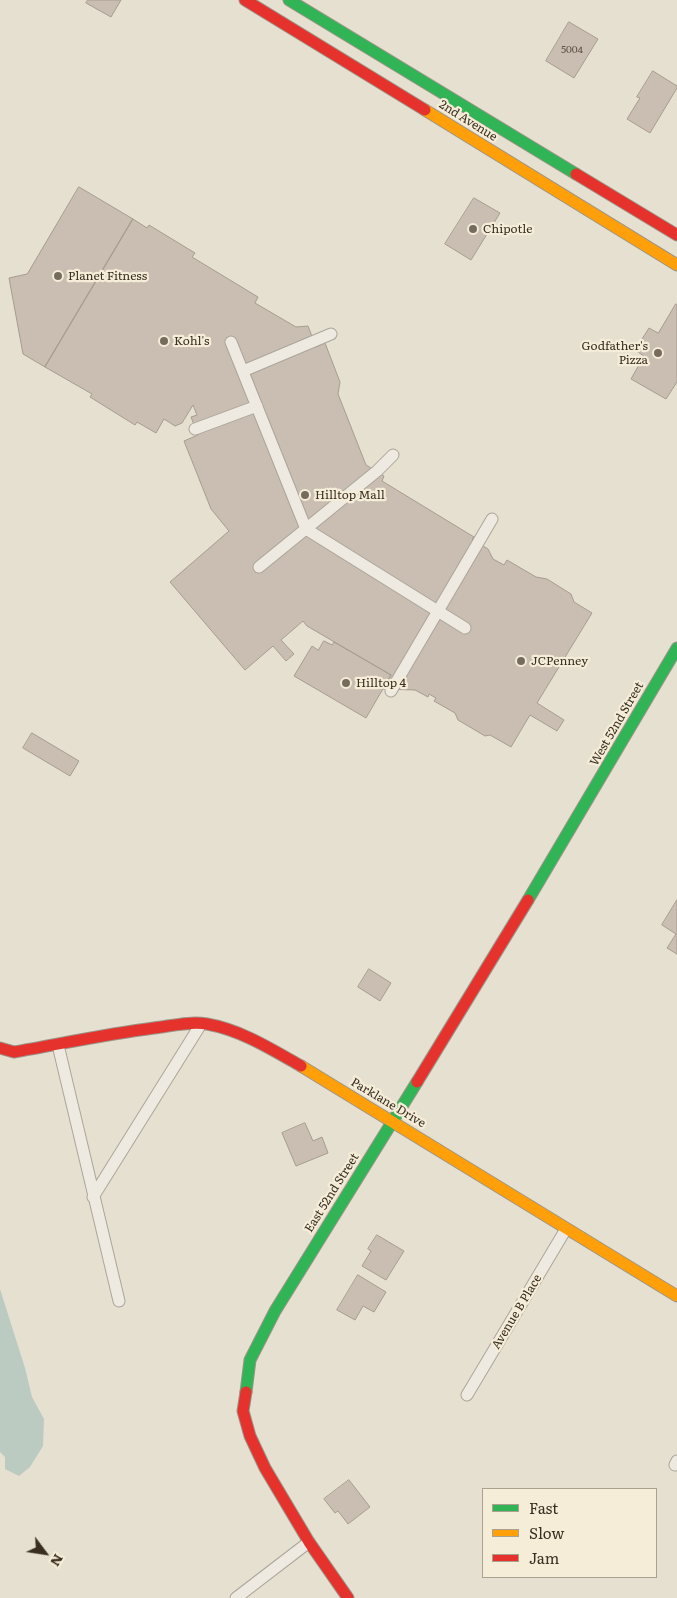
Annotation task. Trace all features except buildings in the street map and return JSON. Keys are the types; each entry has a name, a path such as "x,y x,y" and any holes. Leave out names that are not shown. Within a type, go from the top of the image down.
{"street":[{"name":"2nd Avenue","path":"245,0 677,265"},
{"name":"2nd Avenue","path":"288,0 677,235"},
{"path":"243,371 331,334"},
{"path":"231,342 306,529 465,628"},
{"path":"195,429 257,406"},
{"path":"259,568 393,455"},
{"path":"392,690 437,610 492,519"},
{"name":"West 52nd Street","path":"580,814 677,648"},
{"name":"East 52nd Street","path":"348,1598 309,1542 265,1468 250,1436 243,1411 250,1360 275,1311 506,938 580,814"},
{"name":"Parklane Drive","path":"0,1048 14,1052 183,1024 206,1024 238,1034 267,1046 677,1296"},
{"path":"93,1197 201,1024"},
{"path":"58,1044 119,1300"},
{"name":"Avenue B Place","path":"467,1395 566,1229"},
{"path":"236,1598 309,1542"}],"shaded area":[{"path":"0,1289 25,1368 32,1397 44,1419 43,1446 30,1467 19,1476 5,1469 5,1457 0,1452"}],"traffic: fast":[{"path":"289,0 576,174"},
{"path":"528,900 677,648"},
{"path":"246,1392 250,1360 275,1311 417,1082"}],"traffic: slow":[{"path":"425,110 677,265"},
{"path":"301,1066 677,1296"}],"traffic: jam":[{"path":"245,0 425,110"},
{"path":"576,174 677,235"},
{"path":"417,1082 528,900"},
{"path":"0,1048 14,1052 136,1030 201,1023 244,1035 301,1066"},
{"path":"246,1392 243,1411 250,1436 265,1468 309,1542 348,1598"}],"place":[{"name":"Chipotle","path":"473,229"},
{"name":"Planet Fitness","path":"58,276"},
{"name":"Kohl's","path":"164,341"},
{"name":"Godfather's Pizza","path":"658,353"},
{"name":"Hilltop Mall","path":"305,495"},
{"name":"JCPenney","path":"521,661"},
{"name":"Hilltop 4","path":"346,683"}]}
